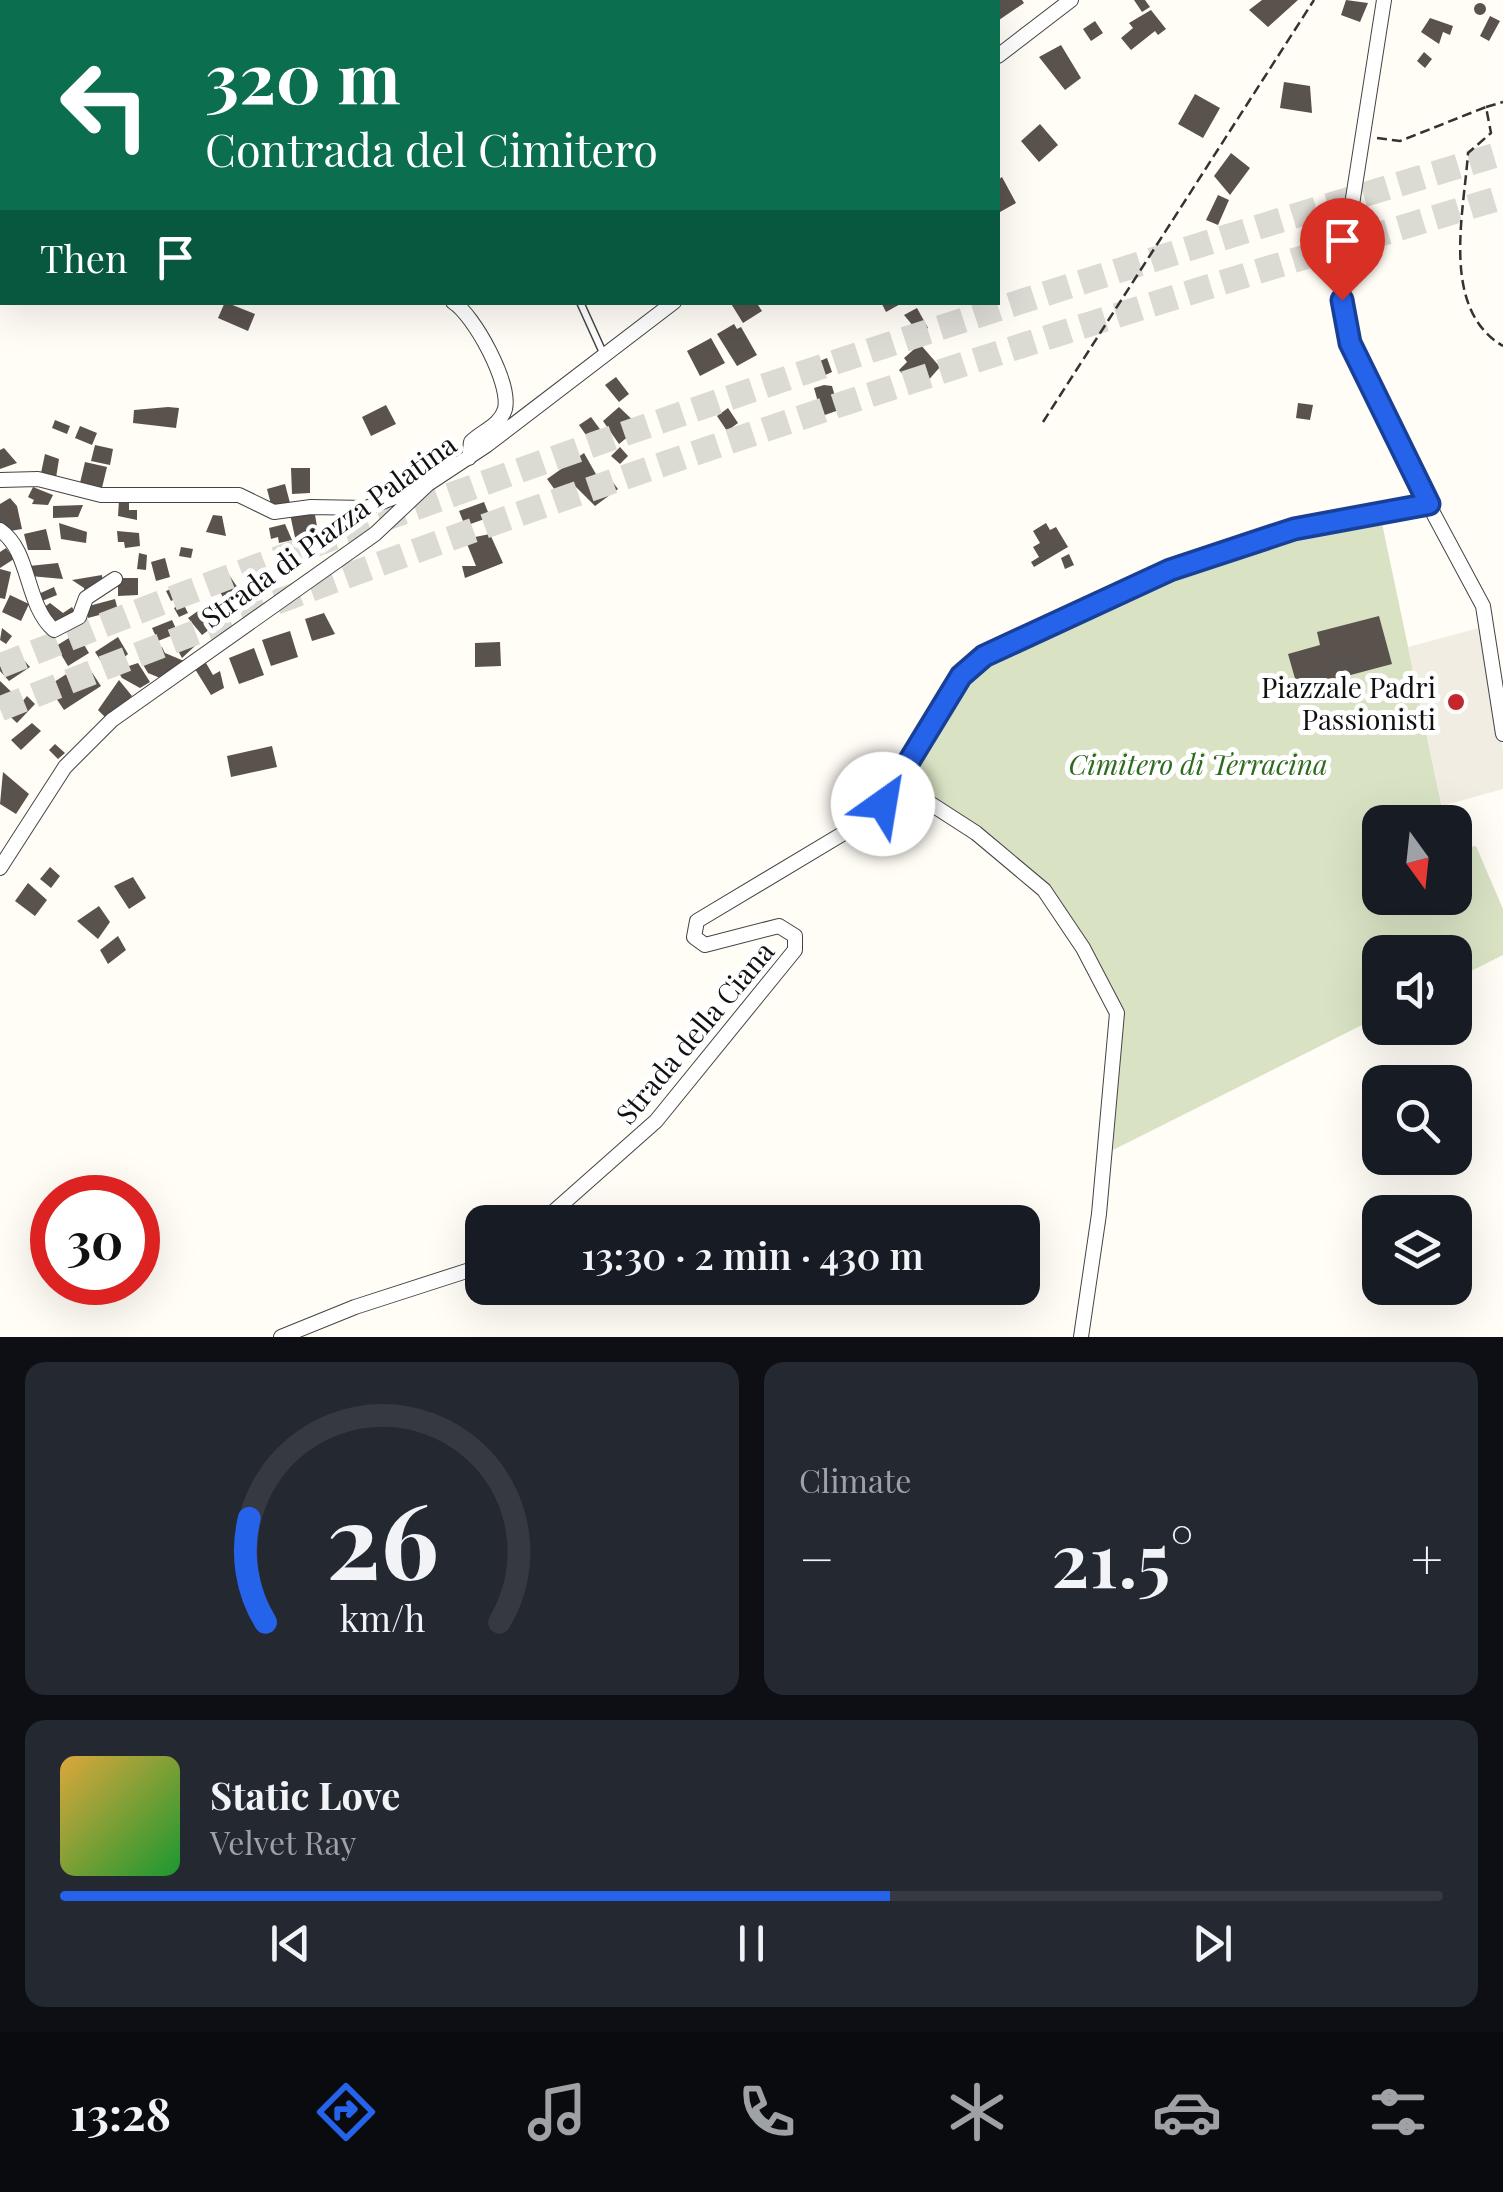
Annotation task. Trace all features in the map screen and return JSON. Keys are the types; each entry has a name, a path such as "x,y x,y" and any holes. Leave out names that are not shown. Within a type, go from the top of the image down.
{"street":[{"path":"1000,54 1071,0"},
{"path":"1384,0 1343,266 1342,310 1354,352 1483,606 1503,734"},
{"path":"456,305 472,320 506,396 500,418 471,442 469,458"},
{"name":"Strada di Piazza Palatina","path":"0,868 65,768 112,720 375,534 428,484 469,458 670,305"},
{"path":"0,480 38,479 101,496 239,495 274,512 310,507 366,508 428,484"},
{"name":"Strada della Ciana","path":"561,1205 666,1110 796,950 796,936 778,926 705,945 694,937 697,921 861,824 897,782 961,676 984,656 1170,570 1294,529 1429,504"},
{"path":"0,530 10,539 38,608 54,630 80,617 86,598 115,579"},
{"path":"897,782 976,834 1044,890 1083,948 1117,1013 1098,1214 1081,1337"},
{"path":"281,1337 370,1302 465,1271"}],"lane":[{"path":"581,305 604,356"}],"path":[{"path":"1043,422 1314,0"},
{"path":"1361,136 1400,140 1503,102"},
{"path":"1486,107 1491,133 1468,153 1460,274 1472,312 1503,346"}],"green space":[{"name":"Cimitero di Terracina","path":"1379,509 1441,805 1362,805 1362,915 1472,915 1472,847 1476,846 1503,909 1503,955 1472,970 1472,935 1362,935 1362,1025 1113,1150 1122,1010 1050,886 906,781 971,665 1145,575 1261,532"}],"shaded area":[{"name":"Piazzale Padri Passionisti","path":"1483,627 1483,657 1503,749 1503,789 1442,805 1408,647"}],"building":[{"path":"1000,0 1024,3 1000,19"},
{"path":"1134,0 1145,0 1150,7 1142,12"},
{"path":"1262,0 1298,0 1268,27 1249,10"},
{"path":"1346,0 1368,3 1360,22 1341,15"},
{"path":"1480,3 1486,9 1480,15 1474,9"},
{"path":"1151,10 1166,29 1158,35 1155,31 1131,50 1121,38 1133,28 1129,23"},
{"path":"1490,16 1500,21 1489,41 1480,36"},
{"path":"1430,18 1453,26 1450,35 1443,32 1439,44 1421,32"},
{"path":"1095,21 1103,33 1091,41 1083,29"},
{"path":"1061,45 1081,78 1065,90 1039,57"},
{"path":"1424,52 1432,59 1425,68 1417,61"},
{"path":"1284,82 1310,86 1312,113 1280,108"},
{"path":"1195,94 1220,108 1203,138 1178,124"},
{"path":"1040,124 1058,145 1039,162 1021,141"},
{"path":"1231,153 1250,168 1230,195 1214,176"},
{"path":"1000,178 1016,203 1000,212"},
{"path":"1218,195 1229,200 1218,225 1206,220"},
{"path":"1317,234 1321,245 1334,240 1336,252 1304,265 1300,255 1307,238"},
{"path":"224,305 255,314 248,331 218,318"},
{"path":"732,305 758,305 762,311 743,323"},
{"path":"917,308 928,328 919,333 904,315"},
{"path":"734,324 737,329 741,327 757,355 737,366 717,334"},
{"path":"711,338 725,363 700,376 687,351"},
{"path":"920,344 940,367 918,392 899,370 907,362 904,358"},
{"path":"827,358 832,372 821,377 815,363"},
{"path":"616,377 629,394 619,402 605,385"},
{"path":"832,386 839,410 822,416 814,388"},
{"path":"1298,403 1313,405 1310,420 1296,418"},
{"path":"386,405 396,424 371,436 362,417"},
{"path":"619,407 640,427 619,444 603,421"},
{"path":"179,408 176,428 133,423 134,410"},
{"path":"728,408 738,423 727,431 717,416"},
{"path":"591,417 605,436 593,445 579,425"},
{"path":"55,420 70,426 67,434 52,428"},
{"path":"80,426 97,433 92,445 75,438"},
{"path":"95,445 113,449 110,465 91,461"},
{"path":"620,447 628,456 620,464 611,456"},
{"path":"4,448 17,463 0,469 0,450"},
{"path":"584,453 601,483 609,477 618,489 595,506 572,483 555,490 547,479"},
{"path":"45,454 59,459 56,478 41,473"},
{"path":"85,462 107,467 101,492 79,487"},
{"path":"291,468 310,468 310,493 292,494"},
{"path":"285,484 290,503 272,508 267,489"},
{"path":"33,487 53,495 48,505 32,504 34,500 28,497"},
{"path":"10,498 17,506 22,529 10,531 0,526 0,504"},
{"path":"119,500 129,501 129,510 137,510 137,520 118,516"},
{"path":"484,502 490,517 465,526 459,511"},
{"path":"83,505 78,517 53,518 53,506"},
{"path":"314,509 319,538 296,542 290,514"},
{"path":"213,515 222,516 226,536 206,532"},
{"path":"59,523 87,532 86,543 61,539"},
{"path":"1046,523 1050,530 1056,527 1068,547 1034,567 1031,562 1039,557 1033,547 1040,543 1033,531"},
{"path":"285,524 292,540 279,543 278,537 271,539 269,528"},
{"path":"46,529 51,550 28,550 24,534"},
{"path":"117,531 139,533 140,546 125,548 124,542 118,542"},
{"path":"490,534 503,563 465,578 462,566 476,566 465,539"},
{"path":"181,547 193,549 191,558 179,556"},
{"path":"6,548 14,559 0,568 0,552"},
{"path":"139,553 147,555 146,570 137,569"},
{"path":"1069,554 1074,565 1065,569 1061,558"},
{"path":"165,558 170,577 156,581 151,562"},
{"path":"58,563 63,579 30,576 29,566"},
{"path":"0,569 11,572 5,599 0,598"},
{"path":"225,569 240,591 225,601 212,577"},
{"path":"102,575 103,585 85,595 84,588 72,580"},
{"path":"123,578 138,578 138,595 118,596 118,584"},
{"path":"188,581 192,591 171,601 166,591"},
{"path":"54,587 57,595 37,603 34,596"},
{"path":"256,591 260,602 242,609 237,598"},
{"path":"10,595 29,604 21,621 2,612"},
{"path":"115,599 118,610 88,618 85,607"},
{"path":"212,601 225,618 202,635 188,618"},
{"path":"50,603 63,613 72,607 77,616 56,629 40,610"},
{"path":"183,603 188,613 179,617 174,608"},
{"path":"324,613 335,634 312,641 305,619"},
{"path":"1379,616 1392,664 1298,689 1288,654 1320,645 1317,632"},
{"path":"172,620 178,633 158,641 152,628"},
{"path":"2,628 12,636 6,644 0,640"},
{"path":"290,631 298,657 271,666 262,640"},
{"path":"77,633 89,653 68,666 56,646"},
{"path":"118,637 128,654 108,672 95,652"},
{"path":"191,637 196,645 182,658 175,645"},
{"path":"500,642 501,666 475,667 475,643"},
{"path":"155,643 158,649 162,647 165,653 184,661 160,678 148,673 139,658 147,654 145,647"},
{"path":"13,648 30,667 9,681 0,671 0,658"},
{"path":"254,648 264,675 239,684 229,658"},
{"path":"85,662 101,686 64,710 48,686"},
{"path":"138,663 150,682 140,688 122,678 117,670"},
{"path":"206,663 213,675 220,671 224,688 211,695 195,669"},
{"path":"119,680 132,696 107,719 98,710"},
{"path":"0,681 22,702 27,696 35,704 17,723 0,707"},
{"path":"32,723 41,731 21,750 11,740"},
{"path":"55,744 65,753 58,759 49,750"},
{"path":"272,746 277,767 231,777 227,756"},
{"path":"3,772 29,794 16,814 0,804"},
{"path":"50,867 60,876 51,888 40,879"},
{"path":"133,877 146,898 129,909 114,886"},
{"path":"28,883 47,900 35,916 15,901"},
{"path":"99,906 110,922 98,939 77,921"},
{"path":"118,936 126,950 108,964 100,950"}],"tunnel":[{"path":"0,666 371,524 746,392 1123,269 1503,153"},
{"path":"0,709 371,567 746,436 1123,313 1503,197"}],"place":[{"name":"Piazzale Padri Passionisti","path":"1456,702"}],"route":[{"path":"883,804 961,676 984,656 1170,570 1294,529 1429,504 1350,343 1342,300"}]}
